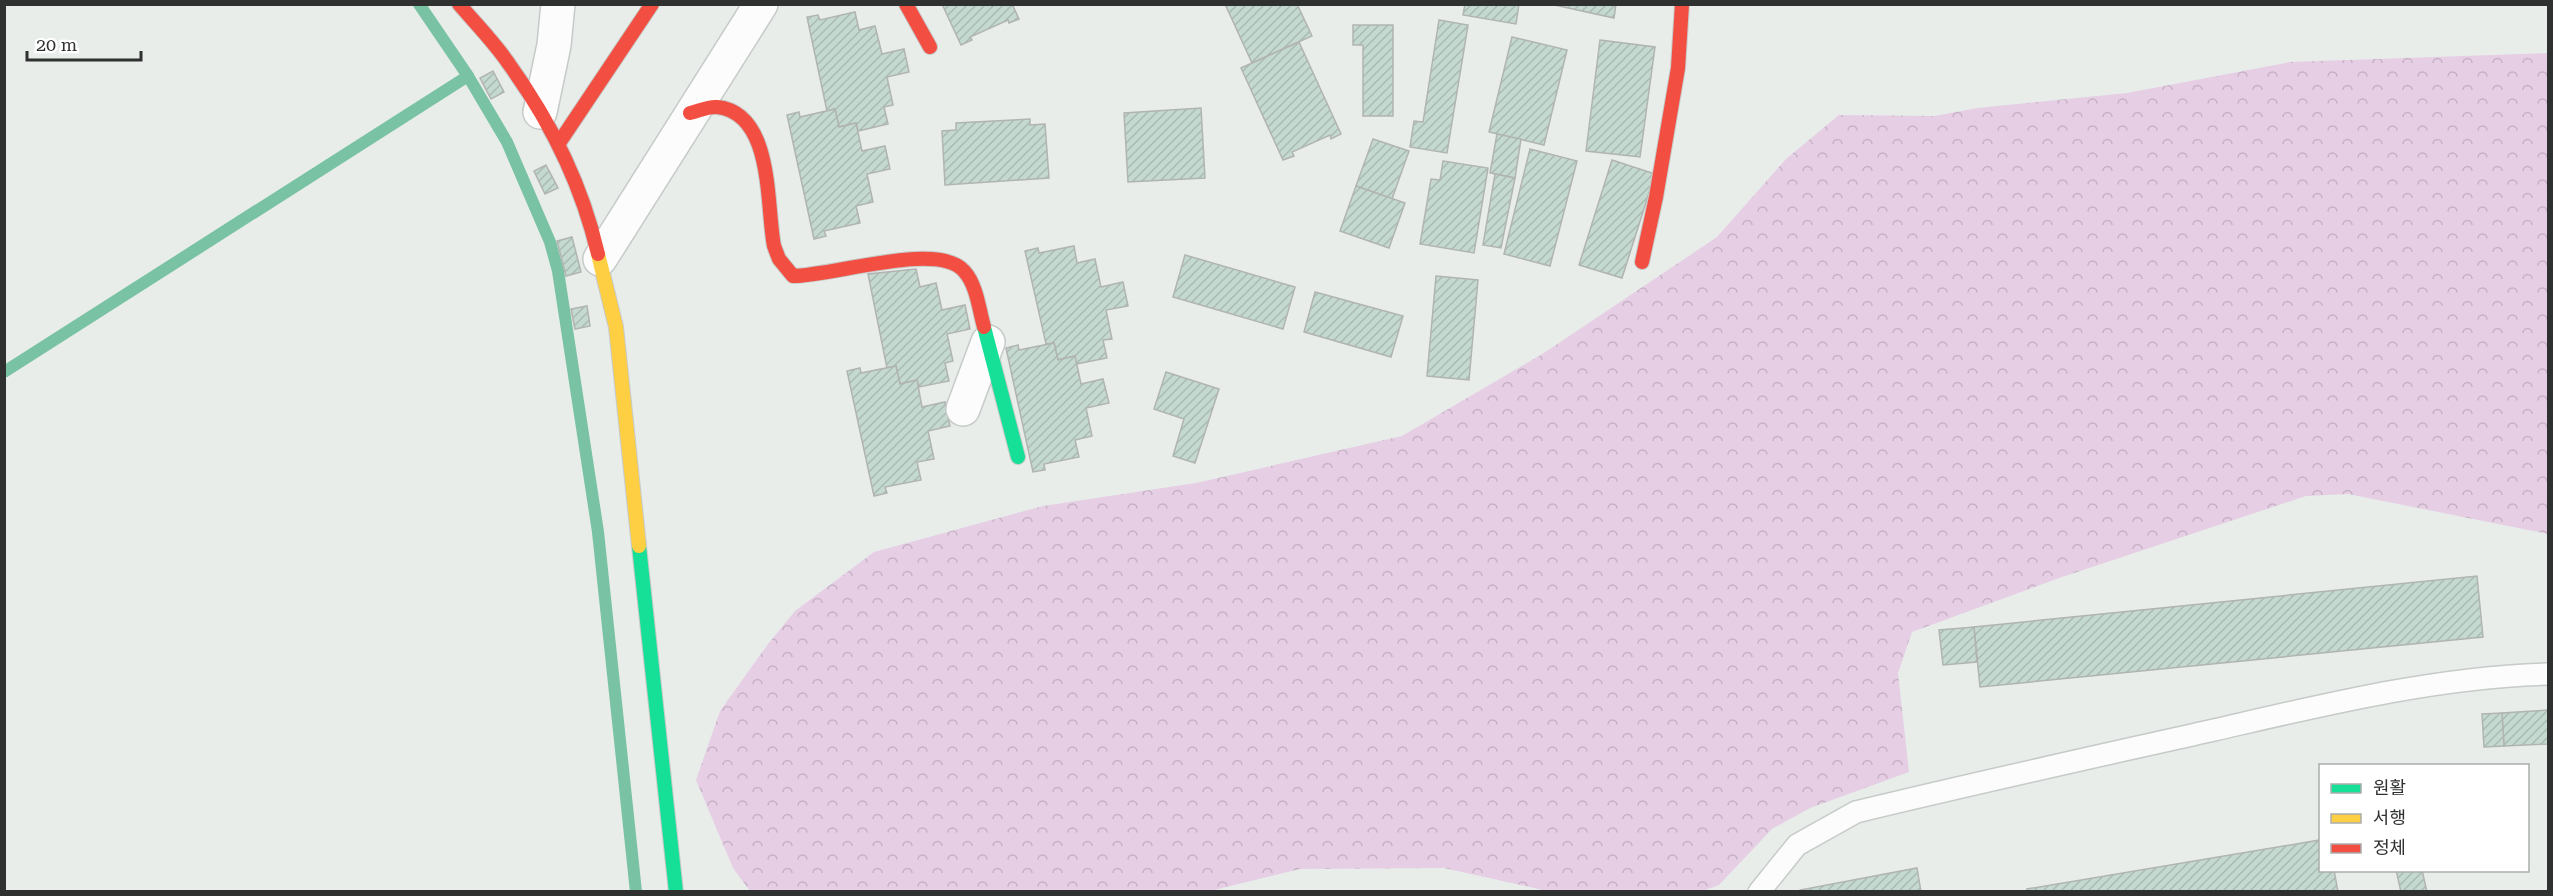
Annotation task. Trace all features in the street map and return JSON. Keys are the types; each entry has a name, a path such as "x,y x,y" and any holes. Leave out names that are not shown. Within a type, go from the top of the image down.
{"street":[{"path":"459,4 509,63 560,143 590,220 600,260 616,327 679,891"},
{"path":"540,112 554,45 558,4"},
{"path":"560,143 652,4"},
{"path":"600,260 690,113 761,4"},
{"path":"906,4 930,47"},
{"path":"1642,262 1650,232 1683,34 1682,4"},
{"path":"690,113 717,106 740,113 754,129 762,154 773,245 779,261 794,276 809,278 836,274 903,258 945,258 963,268 974,290 1018,457"},
{"path":"963,409 988,342"}],"lane":[{"path":"1761,891 1797,845 1856,812 2321,705 2516,674 2548,674"}],"green space":[{"path":"2548,53 2548,534 2348,494 2306,496 2062,577 1912,632 1898,673 1909,772 1810,808 1772,829 1719,885 1700,892 1547,891 1444,868 1300,869 1206,892 750,891 733,868 696,780 720,711 768,644 795,611 874,552 1043,506 1196,483 1402,436 1544,353 1717,237 1786,159 1839,115 1935,116 1977,108 2127,93 2290,62"}],"building":[{"path":"942,4 1012,4 1019,19 1009,23 1008,20 970,37 972,40 961,45"},
{"path":"1225,4 1297,4 1312,36 1252,63"},
{"path":"1465,4 1519,4 1516,24 1463,15"},
{"path":"1550,4 1616,4 1614,18"},
{"path":"855,12 859,30 875,26 882,54 904,49 909,72 887,77 893,105 884,107 888,124 858,131 856,123 839,127 835,109 827,111 807,17 818,15 820,20"},
{"path":"1439,20 1468,25 1447,153 1410,147 1414,121 1423,122"},
{"path":"1353,25 1393,25 1393,116 1363,116 1363,45 1353,45"},
{"path":"1512,37 1567,50 1544,145 1489,132"},
{"path":"1600,40 1655,47 1640,157 1586,151"},
{"path":"1299,42 1341,134 1331,139 1330,135 1292,152 1294,156 1283,160 1241,68"},
{"path":"493,71 504,92 491,99 480,78"},
{"path":"1201,108 1205,178 1128,182 1124,113"},
{"path":"835,109 839,127 856,123 862,151 885,146 890,169 867,174 873,202 856,206 860,223 824,231 826,236 814,239 787,115 799,112 800,117"},
{"path":"1030,119 1030,125 1045,124 1049,178 945,185 942,131 956,130 956,123"},
{"path":"1497,134 1521,139 1515,178 1490,173"},
{"path":"1373,139 1409,151 1392,199 1356,186"},
{"path":"1530,149 1577,161 1550,266 1504,254"},
{"path":"1612,160 1655,174 1622,278 1579,265"},
{"path":"1443,161 1488,168 1474,253 1420,244 1431,179 1440,180"},
{"path":"546,165 558,188 545,194 534,171"},
{"path":"1495,174 1515,178 1501,248 1483,245"},
{"path":"1356,186 1405,203 1389,248 1340,231"},
{"path":"572,237 581,272 566,276 557,241"},
{"path":"1074,246 1077,263 1095,259 1101,287 1123,282 1128,306 1106,310 1112,339 1103,340 1107,358 1076,364 1075,356 1058,360 1054,343 1046,344 1025,251 1038,248 1039,253"},
{"path":"1185,255 1295,287 1283,329 1173,297"},
{"path":"916,269 920,287 936,283 942,310 965,305 970,329 947,334 953,361 945,363 949,381 919,387 917,380 900,384 896,366 887,368 868,274"},
{"path":"1436,276 1478,280 1469,380 1427,376"},
{"path":"1315,292 1403,316 1391,357 1304,332"},
{"path":"587,306 590,326 575,329 571,309"},
{"path":"1054,343 1058,360 1075,356 1081,384 1103,379 1109,403 1086,408 1092,436 1075,440 1079,457 1044,464 1045,470 1033,472 1006,348 1018,345 1019,350"},
{"path":"896,366 900,384 917,380 922,407 945,402 950,426 928,431 934,459 917,462 921,480 885,487 887,493 874,496 847,371 860,368 861,373"},
{"path":"1166,372 1219,389 1195,463 1173,456 1184,419 1154,409"},
{"path":"2477,576 2483,637 1980,687 1974,627"},
{"path":"1974,627 1977,662 1943,665 1939,630"},
{"path":"2548,710 2548,744 2504,746 2502,713"},
{"path":"2502,713 2504,746 2484,747 2482,714"},
{"path":"2319,840 2319,872 2334,872 2338,892 2027,892 2027,889"},
{"path":"1917,868 1921,892 1800,892 1800,890"},
{"path":"2396,872 2422,872 2427,892 2401,892"}],"waterway":[{"path":"419,4 468,76 507,142 550,242 558,271 598,532 636,892"},
{"path":"4,372 468,76"}],"traffic: fast":[{"path":"984,327 1018,457"},
{"path":"639,546 676,892"}],"traffic: slow":[{"path":"598,254 616,327 639,546"}],"traffic: jam":[{"path":"459,4 504,56 551,131 574,179 598,254"},
{"path":"559,143 652,4"},
{"path":"906,4 930,47"},
{"path":"1642,262 1656,197 1678,68 1682,4"},
{"path":"690,113 717,107 735,113 749,125 764,163 774,246 779,259 793,276 909,259 932,259 951,263 964,271 972,283 984,327"}]}
